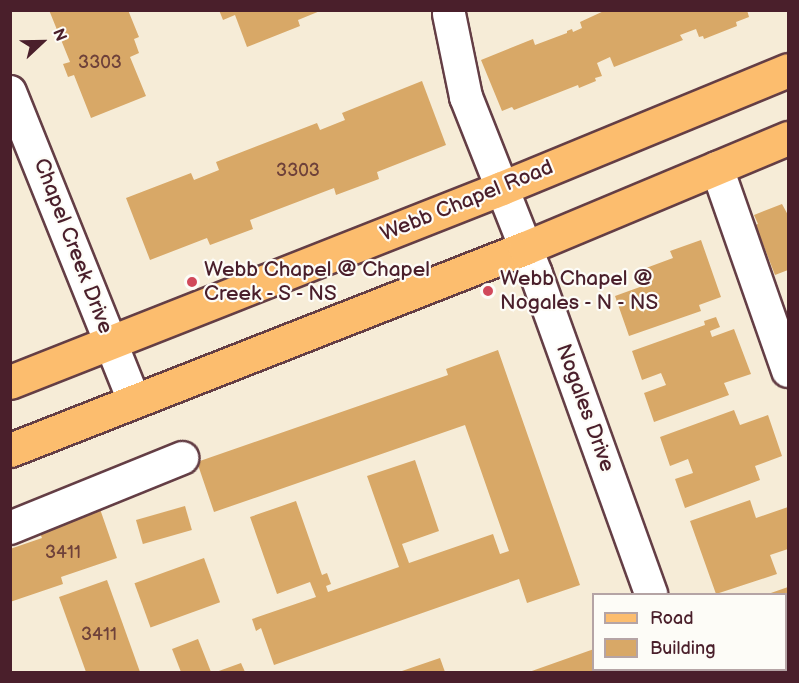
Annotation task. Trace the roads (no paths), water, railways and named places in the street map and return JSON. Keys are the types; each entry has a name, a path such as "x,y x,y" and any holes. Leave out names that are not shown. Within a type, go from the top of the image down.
{"main road":[{"name":"Webb Chapel Road","path":"10,382 501,188 789,70"},
{"path":"10,450 525,248 789,138"}],"street":[{"name":"Nogales Drive","path":"449,14 466,97 525,248 651,593"},
{"name":"Chapel Creek Drive","path":"10,92 134,401"},
{"path":"717,168 789,370"},
{"path":"10,528 182,458"}],"place":[{"name":"Webb Chapel @ Chapel Creek - S - NS","path":"192,282"},
{"name":"Webb Chapel @ Nogales - N - NS","path":"488,291"}]}
